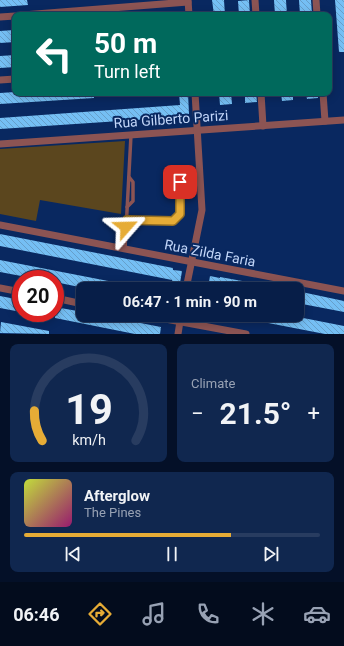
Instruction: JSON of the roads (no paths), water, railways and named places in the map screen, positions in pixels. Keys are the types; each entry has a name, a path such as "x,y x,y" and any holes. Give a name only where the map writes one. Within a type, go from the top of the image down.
{"street":[{"path":"256,0 256,12"},
{"path":"316,0 317,12"},
{"path":"58,12 188,1 189,12"},
{"path":"0,17 12,16"},
{"path":"0,80 12,78"},
{"path":"187,282 202,210 195,96"},
{"path":"261,96 263,126"},
{"path":"323,96 325,121"},
{"name":"Rua Gilberto Parizi","path":"0,144 344,120"},
{"name":"Rua Zilda Faria","path":"0,225 191,263 344,291"},
{"path":"0,288 12,290"},
{"path":"64,300 76,302"},
{"path":"178,334 180,322"},
{"path":"197,322 246,334"}],"lane":[{"path":"125,250 131,135"},
{"path":"127,220 173,221 180,214 180,182"}]}
